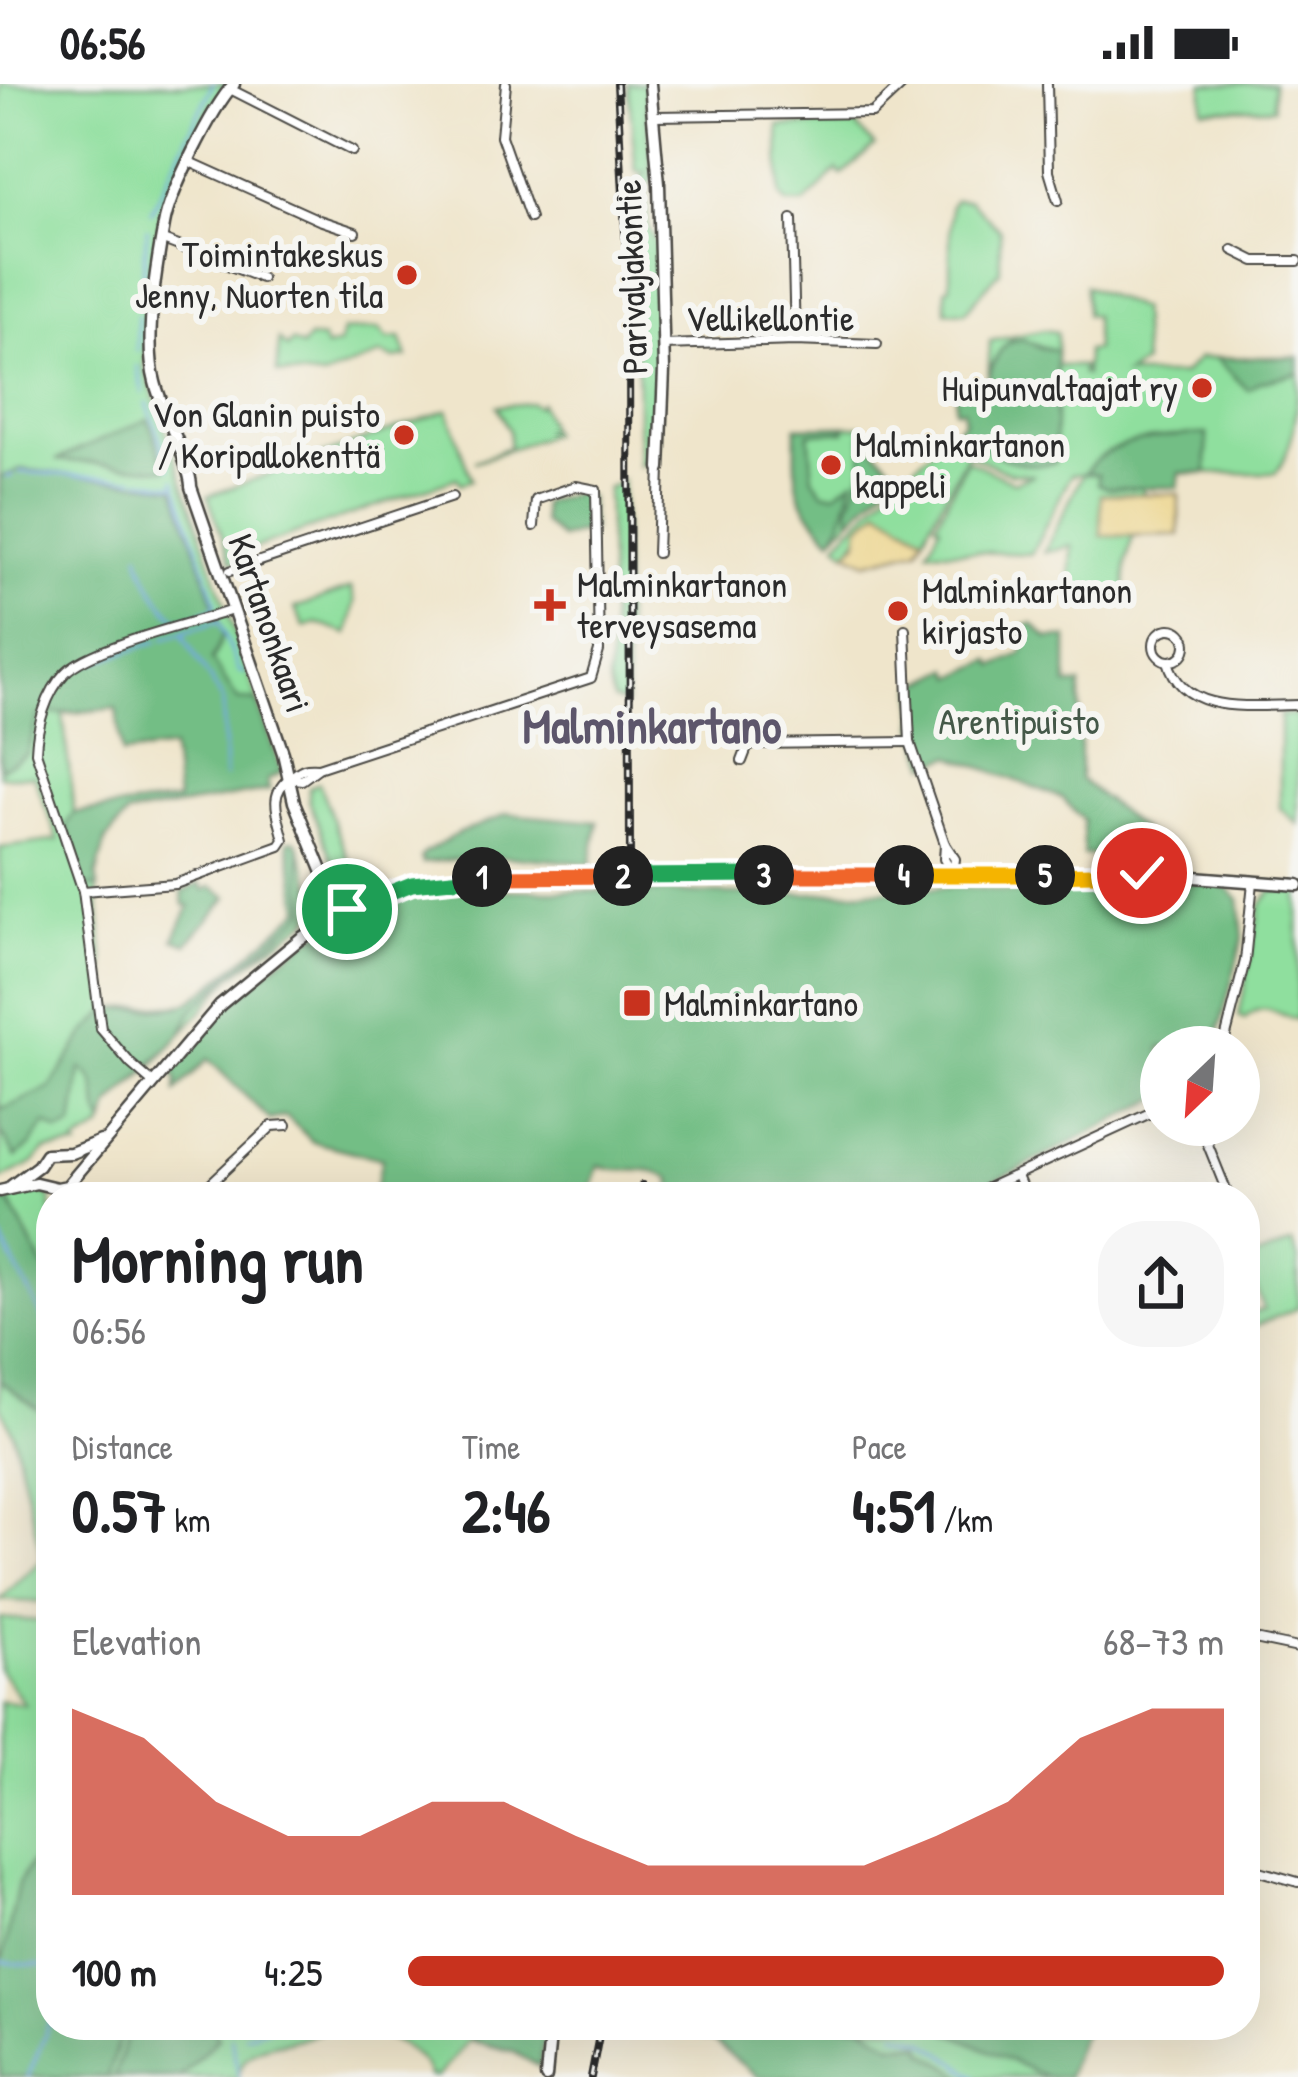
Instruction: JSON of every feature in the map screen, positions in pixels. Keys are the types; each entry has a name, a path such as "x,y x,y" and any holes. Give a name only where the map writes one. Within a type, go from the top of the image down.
{"main road":[{"name":"Parivaljakontie","path":"650,84 656,116 663,345 660,468"},
{"name":"Kartanonkaari","path":"231,86 165,218 151,358 182,475 191,487 234,610 290,778 292,797 325,874 325,893 341,912"},
{"path":"70,1182 220,1005 341,912 390,890 437,879 1142,873 1298,885"},
{"path":"4,1189 38,1166 46,1154 102,1141"},
{"path":"66,1153 75,1171"},
{"path":"38,1166 45,1182"},
{"path":"4,1189 36,1188"},
{"path":"546,2077 550,2040"}],"street":[{"path":"506,84 501,136 530,218"},
{"path":"656,116 872,113 903,84"},
{"path":"1047,84 1049,171 1058,201"},
{"path":"231,86 352,151"},
{"path":"190,162 355,232"},
{"path":"792,219 794,341"},
{"path":"163,239 261,278"},
{"path":"1234,250 1256,261 1298,261"},
{"name":"Vellikellontie","path":"663,345 877,344"},
{"path":"657,553 660,468"},
{"path":"83,891 175,884 280,846 284,840 276,796 281,782 302,769 318,768 591,678 599,651 596,490 577,485 536,500 534,526"},
{"path":"230,571 452,497"},
{"path":"153,1083 100,1028 83,891 36,752 40,720 68,670 95,655 234,610"},
{"path":"905,629 910,742 945,844 944,859 953,875"},
{"path":"1168,662 1182,657 1186,646 1184,636 1172,629 1159,633 1154,646 1157,656 1209,703 1298,705"},
{"path":"742,760 747,748 755,744 910,742"},
{"path":"1229,1026 1246,961 1254,880"},
{"path":"1003,1182 1140,1118"},
{"path":"212,1182 272,1126 287,1125"},
{"path":"1208,1146 1223,1182"},
{"path":"1017,1176 1020,1182"},
{"path":"1260,1640 1298,1648"},
{"path":"1260,1871 1298,1882"}],"green space":[{"path":"0,84 226,84 160,219 144,366 282,772 267,780 269,790 127,815 106,840 96,877 109,1009 200,1003 299,919 306,909 299,845 318,904 309,919 230,978 155,1064 110,1106 102,1129 78,1147 45,1150 34,1163 0,1180 0,848 58,840 34,776 0,776","holes":["116,708 122,754 172,748 178,801 74,813 63,714"]},
{"path":"628,84 645,84 653,181 646,186 648,227 655,242 657,449 654,458 639,466 634,191 645,172 636,172"},
{"path":"1203,84 1273,84 1273,108 1203,109"},
{"path":"779,126 856,126 875,146 842,175 837,170 804,204 787,204 780,196"},
{"path":"955,200 969,200 1000,230 1000,271 965,312 946,311 950,206"},
{"path":"1085,286 1140,309 1143,364 1125,375 1182,375 1199,358 1298,357 1293,433 1276,473 1099,474 1108,488 1144,488 1126,564 1125,595 1070,594 1072,546 1044,552 1083,474 1071,475 1031,554 928,550 967,460 1014,482 1034,475 1010,473 967,454 924,536 880,509 847,552 837,543 963,422 963,409 955,409 956,390 982,389 988,380 990,341 1044,330 1057,332 1057,350 1011,340 991,366 1082,366 1085,375 1086,351 1095,350 1094,316 1086,315"},
{"path":"379,329 388,339 400,338 407,357 381,354 324,378 277,373 279,340 287,348 292,342 302,347 309,338 322,339 326,348 339,344 342,331"},
{"path":"1023,339 1057,350 1055,463 1027,464 1002,458 957,428 964,421 963,409 955,409 956,390 982,389 1001,351"},
{"path":"1298,357 1298,373 1259,382 1248,390 1216,358"},
{"path":"531,403 537,407 540,403 549,428 542,432 552,434 474,462 509,447 509,431 497,406"},
{"path":"448,410 471,480 460,484 457,478 245,551 247,562 231,562 208,496"},
{"path":"148,419 166,469 56,460"},
{"path":"845,426 845,431 809,433 813,478 823,492 835,493 853,480 832,538 809,511 798,488 796,427"},
{"path":"862,426 862,436 898,472 832,538 809,511 798,488 796,427"},
{"path":"1207,434 1207,473 1180,473 1178,487 1108,488 1098,484 1098,474 1085,474 1107,452 1122,446"},
{"path":"862,436 898,472 850,520 849,507 863,467"},
{"path":"20,469 175,487 224,634 212,660 238,700 257,701 282,772 267,780 269,790 127,815 106,840 96,876 98,887 84,887 66,825 74,813 177,801 172,748 122,754 116,708 39,715 27,754 0,769 0,478"},
{"path":"622,480 626,704 613,700 608,680 607,489"},
{"path":"579,492 589,498 592,530 561,538 543,523 542,503"},
{"path":"351,588 355,602 348,634 316,623 304,627 295,608"},
{"name":"Arentipuisto","path":"1033,624 1048,638 1067,638 1067,685 1080,685 1080,779 1171,854 1084,855 1083,820 1062,798 952,756 928,765 916,728 915,686 950,669 955,677 991,660 995,666 1021,654 1027,642 1022,626"},
{"path":"1280,715 1298,715 1298,824 1280,808"},
{"path":"319,783 353,872 341,883 309,800 309,788"},
{"path":"507,814 598,822 591,864 508,858 423,863 425,853 459,833"},
{"path":"295,840 306,910 299,919 191,1012 181,1034 110,1106 104,1124 94,1082 81,1069 73,1127 59,1132 46,1124 16,1157 0,1131 0,1105 3,1109 50,1088 84,1035 109,1009 185,1004 300,908 288,841"},
{"path":"1135,880 1216,885 1239,899 1243,937 1220,1026 1140,1026 1140,1108 990,1182 672,1182 645,1171 599,1166 593,1182 377,1182 382,1159 313,1142 286,1116 270,1120 208,1059 176,1092 173,1074 188,1051 262,976 348,915 395,898 468,890 785,894 960,887 1041,893 1044,885"},
{"path":"201,883 203,890 212,887 228,897 187,944 174,939 190,906 184,905 182,892"},
{"path":"1271,891 1298,891 1298,1020 1264,1009 1245,1019 1239,1016 1260,906"},
{"path":"36,1188 36,1252 10,1202 13,1193"},
{"path":"0,1202 10,1202 36,1252 36,1408 0,1381"},
{"path":"1292,1243 1298,1260 1298,1308 1260,1324 1264,1309 1260,1256"},
{"path":"0,1381 36,1397 36,1533 13,1433 0,1405"},
{"path":"36,1565 36,1602 0,1600"},
{"path":"0,1618 36,1621 36,2040 293,2040 255,2050 241,2065 238,2077 0,2077 0,1702 24,1704 0,1670"},
{"path":"36,1855 36,2040 119,2040 107,2077 0,2077 0,1972 18,1884"},
{"path":"125,2040 216,2040 179,2077 114,2077"},
{"path":"392,2040 468,2040 437,2077 429,2077 410,2050"},
{"path":"468,2040 544,2040 540,2067 512,2051"},
{"path":"708,2040 922,2044 925,2052 965,2077 758,2077"},
{"path":"827,2040 1059,2040 1066,2077 853,2077"},
{"path":"966,2040 1080,2040 1066,2077 1046,2077"}],"sand":[{"path":"1101,494 1179,494 1179,535 1101,536"},
{"path":"880,509 924,536 918,549 867,562 847,552 858,541 860,526"}],"waterway":[{"path":"151,212 213,84"},
{"path":"141,297 147,229"},
{"path":"137,351 138,316"},
{"path":"137,366 143,393"},
{"path":"147,403 170,468"},
{"path":"20,472 135,479"},
{"path":"7,477 13,475"},
{"path":"175,479 216,603"},
{"path":"140,480 174,485"},
{"path":"139,553 154,591 181,621"},
{"path":"181,621 214,606"},
{"path":"165,638 219,621 239,671 244,673"},
{"path":"187,631 184,637 223,700 225,777"},
{"path":"92,663 158,641"},
{"path":"0,1236 36,1304"},
{"path":"0,1962 36,1966"},
{"path":"28,2077 43,2040"},
{"path":"231,2040 239,2077"},
{"path":"921,2040 977,2077"}],"railway":[{"path":"617,84 629,303 630,859"},
{"path":"591,2077 598,2040"}],"place":[{"name":"Toimintakeskus Jenny, Nuorten tila","path":"407,275"},
{"name":"Huipunvaltaajat ry","path":"1202,388"},
{"name":"Von Glanin puisto / Koripallokenttä","path":"404,435"},
{"name":"Malminkartanon kappeli","path":"831,465"},
{"name":"Malminkartanon terveysasema","path":"550,605"},
{"name":"Malminkartanon kirjasto","path":"898,611"},
{"name":"Malminkartano","path":"637,1003"}],"district":[{"name":"Malminkartano","path":"652,726"}],"route":[{"path":"347,909 390,890 437,879 1142,873"}]}
